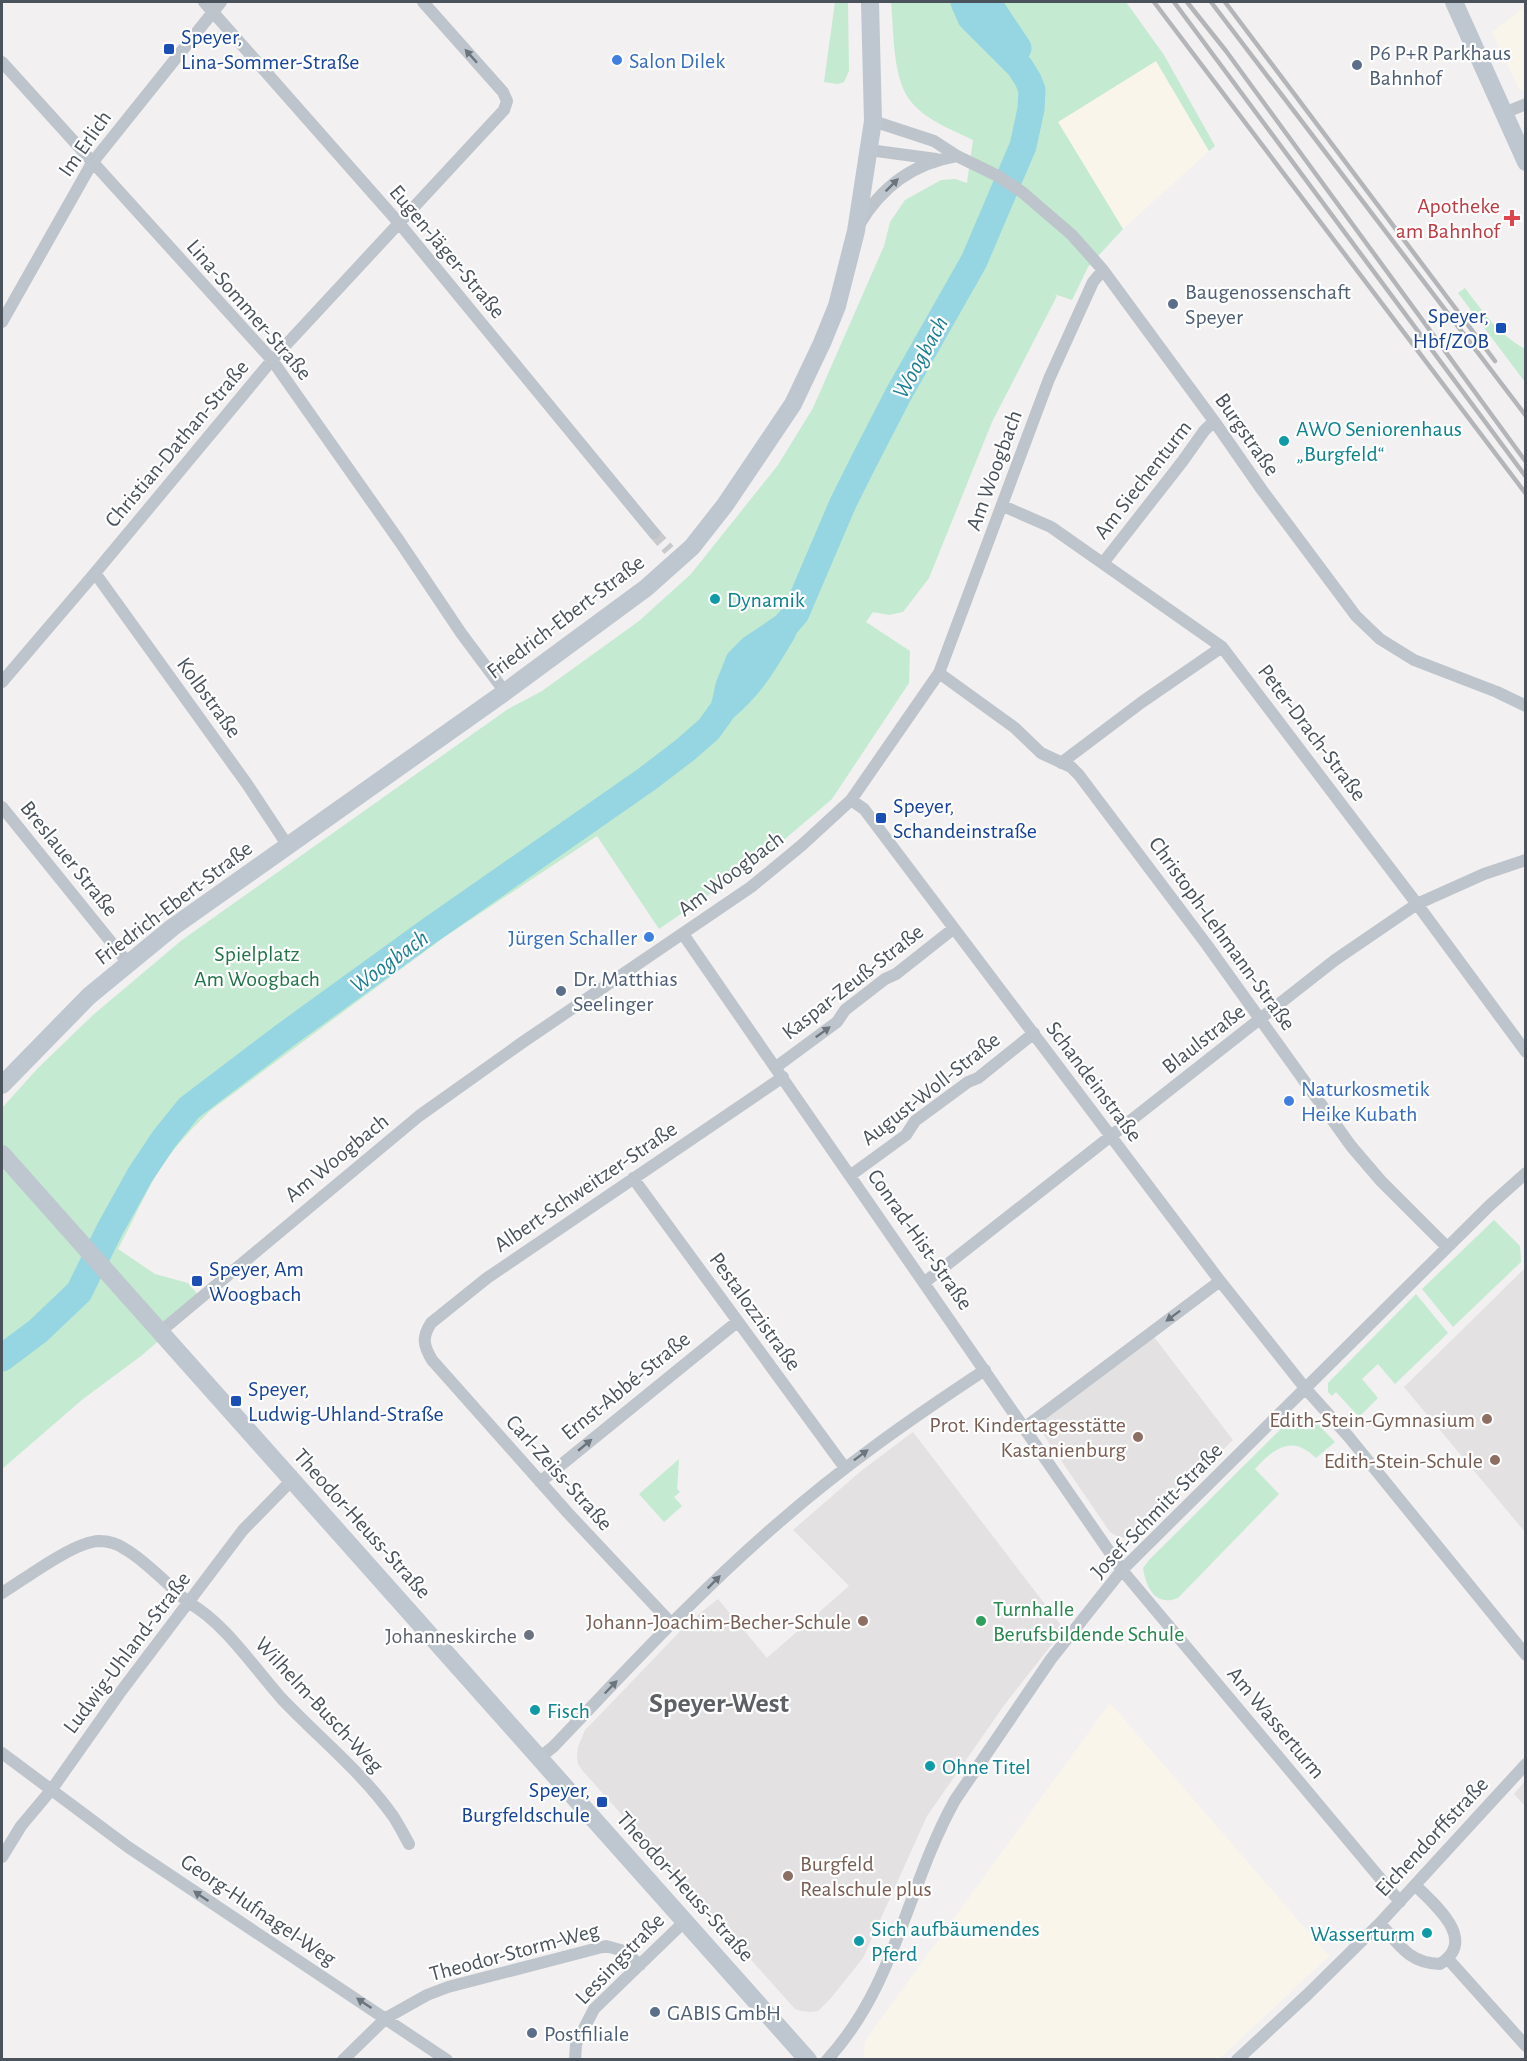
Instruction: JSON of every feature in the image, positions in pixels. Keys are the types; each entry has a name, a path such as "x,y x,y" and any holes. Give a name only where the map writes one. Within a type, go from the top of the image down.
{"main road":[{"name":"Friedrich-Ebert-Straße","path":"2,1085 89,996 128,963 173,927 505,692 646,588 674,555 725,506 793,404 837,306 856,231 873,121 870,2"},
{"path":"1454,2 1526,162"},
{"name":"Theodor-Heuss-Straße","path":"2,1154 808,2060"}],"street":[{"name":"Eugen-Jäger-Straße","path":"204,2 399,223 654,533"},
{"name":"Im Erlich","path":"2,322 92,163 222,2"},
{"name":"Christian-Dathan-Straße","path":"2,682 272,360 504,110 507,101 503,92 423,2"},
{"name":"Lina-Sommer-Straße","path":"2,62 272,360 461,633 505,692"},
{"path":"1504,114 1526,104"},
{"name":"Burgstraße","path":"873,121 934,141 1022,192 1072,235 1103,270 1356,616 1380,639 1414,660 1497,692 1526,706"},
{"path":"869,150 939,159 963,158"},
{"path":"856,231 864,217 898,178 939,159"},
{"name":"Am Woogbach","path":"161,1331 419,1116 774,870 851,800 939,673 1049,379 1093,282 1103,270"},
{"name":"Am Siechenturm","path":"1103,563 1214,421"},
{"name":"Peter-Drach-Straße","path":"1003,506 1050,527 1222,647 1526,1052"},
{"name":"Kolbstraße","path":"95,573 247,784 288,846"},
{"path":"1061,763 1142,702 1222,647"},
{"name":"Christoph-Lehmann-Straße","path":"939,673 1015,728 1041,753 1071,767 1079,775 1261,1019 1351,1146 1447,1247"},
{"name":"Schandeinstraße","path":"851,800 864,809 1220,1281 1305,1388 1348,1436 1526,1655"},
{"name":"Breslauer Straße","path":"2,807 128,963"},
{"name":"Blaulstraße","path":"925,1282 1335,960 1417,904 1484,874 1526,860"},
{"name":"Kaspar-Zeuß-Straße","path":"780,1072 837,1022 844,1010 885,979 896,974 953,929"},
{"name":"Conrad-Hist-Straße","path":"683,934 1122,1570"},
{"name":"August-Woll-Straße","path":"851,1175 906,1135 915,1121 968,1082 978,1078 1034,1033"},
{"name":"Albert-Schweitzer-Straße","path":"424,1342 425,1332 431,1323 463,1296 780,1072"},
{"name":"Josef-Schmitt-Straße","path":"827,2060 847,2037 866,2009 878,1985 892,1955 936,1837 955,1800 1051,1659 1122,1570 1447,1247 1526,1173"},
{"name":"Pestalozzistraße","path":"633,1178 845,1468"},
{"path":"1024,1428 1220,1281"},
{"name":"Ernst-Abbé-Straße","path":"540,1482 737,1322"},
{"name":"Carl-Zeiss-Straße","path":"424,1342 432,1360 628,1579 672,1624"},
{"path":"539,1758 553,1747 672,1624 775,1526 894,1430 985,1370"},
{"name":"Ludwig-Uhland-Straße","path":"2,1857 21,1826 52,1789 119,1694 243,1530 293,1479"},
{"name":"Wilhelm-Busch-Weg","path":"2,1593 77,1547 100,1541 114,1543 127,1550 189,1603 200,1609 233,1643 283,1700 372,1789 394,1817 409,1844"},
{"name":"Am Wasserturm","path":"1122,1570 1400,1902"},
{"name":"Georg-Hufnagel-Weg","path":"2,1753 145,1859 447,2060"},
{"name":"Eichendorffstraße","path":"1237,2060 1380,1923 1526,1764"},
{"path":"1380,1923 1401,1947 1417,1960 1440,1964 1448,1959 1454,1950 1455,1941 1450,1922 1416,1886"},
{"name":"Lessingstraße","path":"575,2060 576,2044 594,2009 685,1921"},
{"name":"Theodor-Storm-Weg","path":"343,2060 386,2018 427,1995 448,1987 606,1946 624,1951 640,1965"},
{"path":"1448,1959 1526,2046"}],"shaded area":[{"path":"1525,7 1526,90 1524,91 1519,89 1492,32"},
{"path":"1156,61 1209,151 1123,229 1058,122"},
{"name":"Edith-Stein-Schule","path":"1525,1268 1525,1532 1404,1387"},
{"name":"Prot. Kindertagesstätte Kastanienburg","path":"1154,1337 1233,1440 1138,1533 1129,1538 1120,1538 1110,1532 1043,1434 1041,1426 1042,1422"},
{"path":"913,1432 1064,1629 1005,1704 927,1816 863,1958 818,2011 801,2011 795,2009 582,1770 578,1764 578,1747 585,1730 689,1622 718,1599 767,1658 849,1586 793,1530 861,1471"},
{"path":"1110,1703 1329,1956 1219,2059 863,2059 865,2041"},
{"path":"1525,1781 1525,1806 1514,1794"}],"green space":[{"path":"835,2 848,2 849,71 844,82 838,84 824,82"},
{"name":"Spielplatz Am Woogbach","path":"891,2 1126,2 1164,55 1215,146 1209,151 1156,61 1058,122 1123,229 1088,267 1072,300 1054,294 1057,296 992,422 929,578 903,612 889,615 873,612 866,622 910,651 909,683 832,799 765,856 659,929 597,836 443,938 211,1110 162,1165 118,1249 155,1274 188,1283 204,1302 141,1356 83,1399 2,1469 2,1108 38,1068 93,1015 182,940 508,709 542,691 639,621 691,574 778,465 813,408 884,246 890,222 905,200 941,180 955,179 967,183 973,140 926,115 913,104 906,94 895,56"},
{"path":"1465,288 1499,329 1525,349 1525,382 1458,293"},
{"path":"1494,1220 1520,1246 1521,1262 1453,1327 1422,1289"},
{"path":"1416,1294 1448,1333 1395,1384 1378,1364 1362,1379 1378,1398 1359,1417 1336,1392 1332,1396 1328,1392 1328,1383"},
{"path":"1300,1414 1310,1416 1335,1442 1316,1458 1307,1451 1291,1445 1269,1455 1255,1469 1279,1494 1178,1598 1164,1600 1158,1598 1153,1594 1144,1575 1143,1568 1149,1560 1290,1420"},
{"path":"679,1459 677,1489 680,1492 674,1497 682,1506 664,1522 639,1494"}],"waterway":[{"name":"Woogbach","path":"2,1358 38,1331 79,1292 140,1175 164,1139 189,1108 429,931 685,750 709,729 724,708 729,686 739,661 751,649 785,626 796,613 843,503 863,463 898,395 974,261 1023,146 1031,109 1032,90 1028,80 1020,67 971,18 964,2"},
{"name":"Woogbach","path":"990,2 992,9 1018,48"},
{"name":"Woogbach","path":"724,708 750,681 783,631"}],"tunnel":[{"path":"654,533 669,550"}],"railway":[{"path":"1154,2 1526,494"},
{"path":"1174,2 1526,477"},
{"path":"1187,2 1226,51 1526,462"},
{"path":"1211,2 1526,416"},
{"path":"1225,2 1495,361"}],"place":[{"name":"Speyer, Lina-Sommer-Straße","path":"169,49"},
{"name":"Salon Dilek","path":"617,60"},
{"name":"P6 P+R Parkhaus Bahnhof","path":"1357,65"},
{"name":"Apotheke am Bahnhof","path":"1512,218"},
{"name":"Baugenossenschaft Speyer","path":"1173,304"},
{"name":"Speyer, Hbf/ZOB","path":"1501,328"},
{"name":"AWO Seniorenhaus „Burgfeld“","path":"1284,441"},
{"name":"Dynamik","path":"715,599"},
{"name":"Speyer, Schandeinstraße","path":"881,818"},
{"name":"Jürgen Schaller","path":"649,937"},
{"name":"Dr. Matthias Seelinger","path":"561,991"},
{"name":"Naturkosmetik Heike Kubath","path":"1289,1101"},
{"name":"Speyer, Am Woogbach","path":"197,1281"},
{"name":"Speyer, Ludwig-Uhland-Straße","path":"236,1401"},
{"name":"Edith-Stein-Gymnasium","path":"1487,1419"},
{"name":"Prot. Kindertagesstätte Kastanienburg","path":"1138,1437"},
{"name":"Edith-Stein-Schule","path":"1495,1460"},
{"name":"Johann-Joachim-Becher-Schule","path":"863,1621"},
{"name":"Turnhalle Berufsbildende Schule","path":"981,1621"},
{"name":"Johanneskirche","path":"529,1635"},
{"name":"Fisch","path":"535,1710"},
{"name":"Ohne Titel","path":"930,1766"},
{"name":"Speyer, Burgfeldschule","path":"602,1802"},
{"name":"Burgfeld Realschule plus","path":"788,1876"},
{"name":"Wasserturm","path":"1427,1933"},
{"name":"Sich aufbäumendes Pferd","path":"859,1941"},
{"name":"GABIS GmbH","path":"655,2012"},
{"name":"Postfiliale","path":"532,2033"}],"district":[{"name":"Speyer-West","path":"719,1702"}]}
